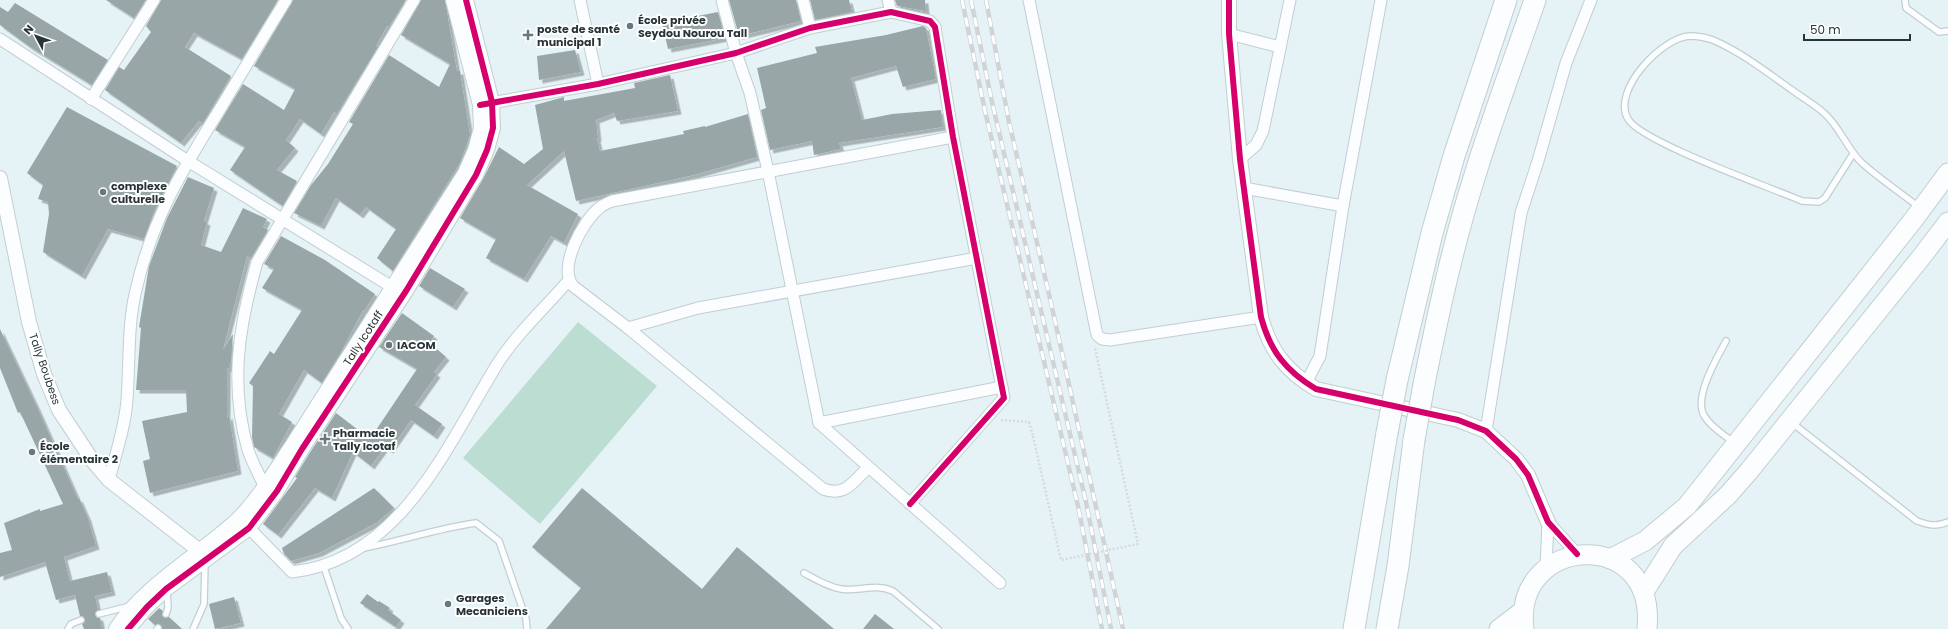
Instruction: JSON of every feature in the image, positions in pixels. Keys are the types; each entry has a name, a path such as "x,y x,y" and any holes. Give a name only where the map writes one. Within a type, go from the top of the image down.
{"highway":[{"path":"1354,629 1397,380 1432,233 1454,156 1506,0"},
{"path":"1387,629 1398,566 1414,440 1439,310 1468,196 1535,0"},
{"path":"1610,559 1645,541 1688,506 1922,209 1948,173"},
{"path":"1644,592 1673,546 1728,495 1924,255 1948,222"},
{"path":"1499,629 1524,620 1527,595 1535,580 1546,568 1560,559 1577,554 1594,554 1610,559 1630,572 1644,592 1648,612 1647,629"}],"street":[{"path":"91,99 154,0"},
{"path":"110,480 122,434 127,400 130,323 136,287 147,249 164,206 188,161 286,0"},
{"path":"264,486 248,451 240,415 236,376 246,301 257,262 414,0"},
{"name":"Tally Icotaff","path":"116,629 136,604 203,557 249,528 277,491 302,449 406,291 476,175 487,150 493,128 453,0"},
{"name":"Tally Icotaff","path":"203,557 238,519 264,486 291,447 465,173 475,150 486,104 466,0"},
{"path":"580,0 598,84"},
{"path":"722,0 736,53 750,93 768,171 819,423 868,468 1000,583"},
{"path":"803,0 810,28"},
{"path":"888,0 891,12"},
{"path":"1029,0 1097,335 1102,339 1110,340 1261,317"},
{"path":"1229,0 1229,34 1240,159 1261,317 1273,350 1282,362 1306,383 1316,389 1458,420 1486,431 1516,459 1528,475 1548,522 1577,554"},
{"path":"1240,159 1256,145 1263,131 1290,0"},
{"path":"1306,383 1320,356 1343,206 1381,0"},
{"path":"1486,431 1521,213 1538,161 1564,69 1591,0"},
{"path":"486,104 598,84 736,53 810,28 891,12 930,21 935,27 953,136 1004,398 910,504"},
{"path":"1229,34 1280,47"},
{"path":"0,39 188,161 392,287"},
{"path":"868,468 842,491 833,492 823,489 628,328 573,286 568,280 567,272 569,259 577,238 589,219 599,208 612,201 953,136"},
{"name":"Tally Boubess","path":"0,178 29,322 44,374 59,410 92,460 110,480 203,557"},
{"path":"1244,188 1343,206"},
{"path":"628,328 698,308 977,258"},
{"path":"249,528 292,572 324,567 358,549 389,526 408,507 431,475 517,336 568,280"},
{"path":"819,423 1002,387"},
{"path":"1546,568 1548,522"},
{"name":"Tally Icotaff","path":"128,629 164,585"}],"lane":[{"path":"1905,0 1906,8 1939,32 1948,31"},
{"path":"1854,154 1825,198 1820,202 1802,201 1699,159 1640,130 1628,120 1625,108 1626,96 1631,82 1640,71 1654,55 1671,42 1689,36 1712,40 1745,58 1825,114 1862,164 1922,209"},
{"path":"1726,341 1704,388 1701,402 1704,416 1714,427 1737,444"},
{"path":"1790,420 1917,521 1929,525 1940,526 1948,522"},
{"path":"358,549 385,544 444,528 476,523 499,541 526,619 527,629"},
{"path":"193,629 204,604 203,557"},
{"path":"324,567 341,618 348,629"},
{"path":"804,573 827,585 840,589 884,588 893,591 938,629"},
{"path":"164,585 168,608 166,614"},
{"path":"99,614 136,604"},
{"path":"68,629 71,624 81,620"}],"path":[{"path":"992,412 1002,421 1029,422 1061,560 1138,544 1095,348"}],"green space":[{"path":"578,322 657,386 540,524 463,458"}],"building":[{"path":"106,0 146,0 134,18"},
{"path":"161,0 278,0 242,59 194,33 185,47 231,76 203,123 199,121 181,143 105,90 119,67 124,70 151,32 146,26"},
{"path":"293,0 406,0 389,27 387,26 376,46 378,47 337,114 334,112 321,134 300,119 286,140 295,148 277,170 297,181 283,206 230,170 245,147 215,130 243,84 284,110 295,89 254,66"},
{"path":"421,0 445,0 457,71 460,71 470,135 460,163 393,271 377,258 396,229 366,207 360,215 336,198 321,226 294,213 311,185 328,164 353,124 349,122 389,55 439,87 450,64 401,35"},
{"path":"729,0 796,0 801,21 739,36"},
{"path":"810,0 849,0 852,12 815,20"},
{"path":"895,0 925,0 926,11 897,6"},
{"path":"15,3 108,60 92,85 30,47 0,25 0,7 8,12"},
{"path":"718,12 725,38 668,49 662,23"},
{"path":"923,26 926,28 936,79 903,87 896,66 851,78 862,120 892,114 941,110 943,127 839,143 841,149 814,155 812,141 770,150 761,110 766,108 757,68 817,53 815,47 886,35"},
{"path":"575,50 581,72 539,80 537,56"},
{"path":"670,75 678,111 617,121 614,113 596,120 597,138 600,151 684,134 683,131 705,127 748,114 757,157 694,175 576,201 564,151 527,185 578,214 564,243 551,236 524,279 486,258 496,239 460,218 483,179 499,147 524,164 543,149 535,105 564,97 564,101 635,88 634,83"},
{"name":"complexe culturelle","path":"67,107 177,166 154,212 144,239 108,229 82,276 43,252 49,214 48,202 38,199 43,185 27,173"},
{"path":"188,177 214,188 204,221 207,222 201,245 221,252 243,208 267,219 263,227 268,230 251,258 247,256 223,350 233,334 231,362 229,362 229,369 227,368 227,418 229,415 238,471 150,493 143,461 150,459 142,421 187,412 186,390 136,390 141,328 139,327 149,266 167,218"},
{"path":"281,236 325,260 375,294 364,311 363,310 340,354 322,383 304,370 279,414 292,422 273,458 254,447 252,437 253,386 249,383 270,351 274,354 302,310 262,288 274,269 264,264"},
{"path":"430,268 465,289 453,307 419,286"},
{"path":"402,313 434,336 430,343 446,357 434,372 437,374 415,405 442,424 434,436 411,420 390,450 385,447 371,466 353,452 332,498 315,488 278,535 263,524 297,478 295,477 336,413 370,439 417,369 379,347"},
{"path":"0,329 88,518 96,546 64,557 70,581 107,572 112,592 95,596 98,610 95,615 100,618 102,629 84,629 82,624 85,619 80,616 75,595 56,600 45,562 0,577 0,553 12,550 4,523 40,509 40,511 63,504 20,412 18,413 0,368"},
{"path":"374,488 394,508 376,523 319,553 291,561 284,554 282,548"},
{"path":"582,488 702,589 737,547 834,629 546,629 581,588 532,547"},
{"path":"367,594 390,608 388,610 401,620 396,627 360,603"},
{"path":"234,597 241,623 215,629 209,604"},
{"path":"159,608 163,611 163,617 169,617 182,629 162,629 161,625 155,625 148,619"},
{"path":"875,614 894,629 863,629"}],"railway":[{"path":"962,0 985,111 1078,506 1102,629"},
{"path":"971,0 992,102 1086,502 1111,629"},
{"path":"986,0 1009,122 1051,303 1123,629"}],"cycle path":[{"path":"128,629 147,607 166,589 249,528 277,491 302,449 406,291 476,175 487,150 493,128 492,102 466,0"},
{"path":"1229,0 1229,34 1240,159 1261,317 1274,350 1296,375 1316,389 1458,420 1486,431 1516,459 1528,475 1548,522 1577,554"},
{"path":"480,105 598,84 736,53 810,28 891,12 930,21 935,27 953,137 1004,398 910,504"}],"place":[{"name":"École privée Seydou Nourou Tall","path":"630,26"},
{"name":"poste de santé municipal 1","path":"528,35"},
{"name":"complexe culturelle","path":"103,192"},
{"name":"IACOM","path":"389,345"},
{"name":"Pharmacie Tally Icotaf","path":"325,439"},
{"name":"École élémentaire 2","path":"32,452"},
{"name":"Garages Mecaniciens","path":"448,604"}]}
